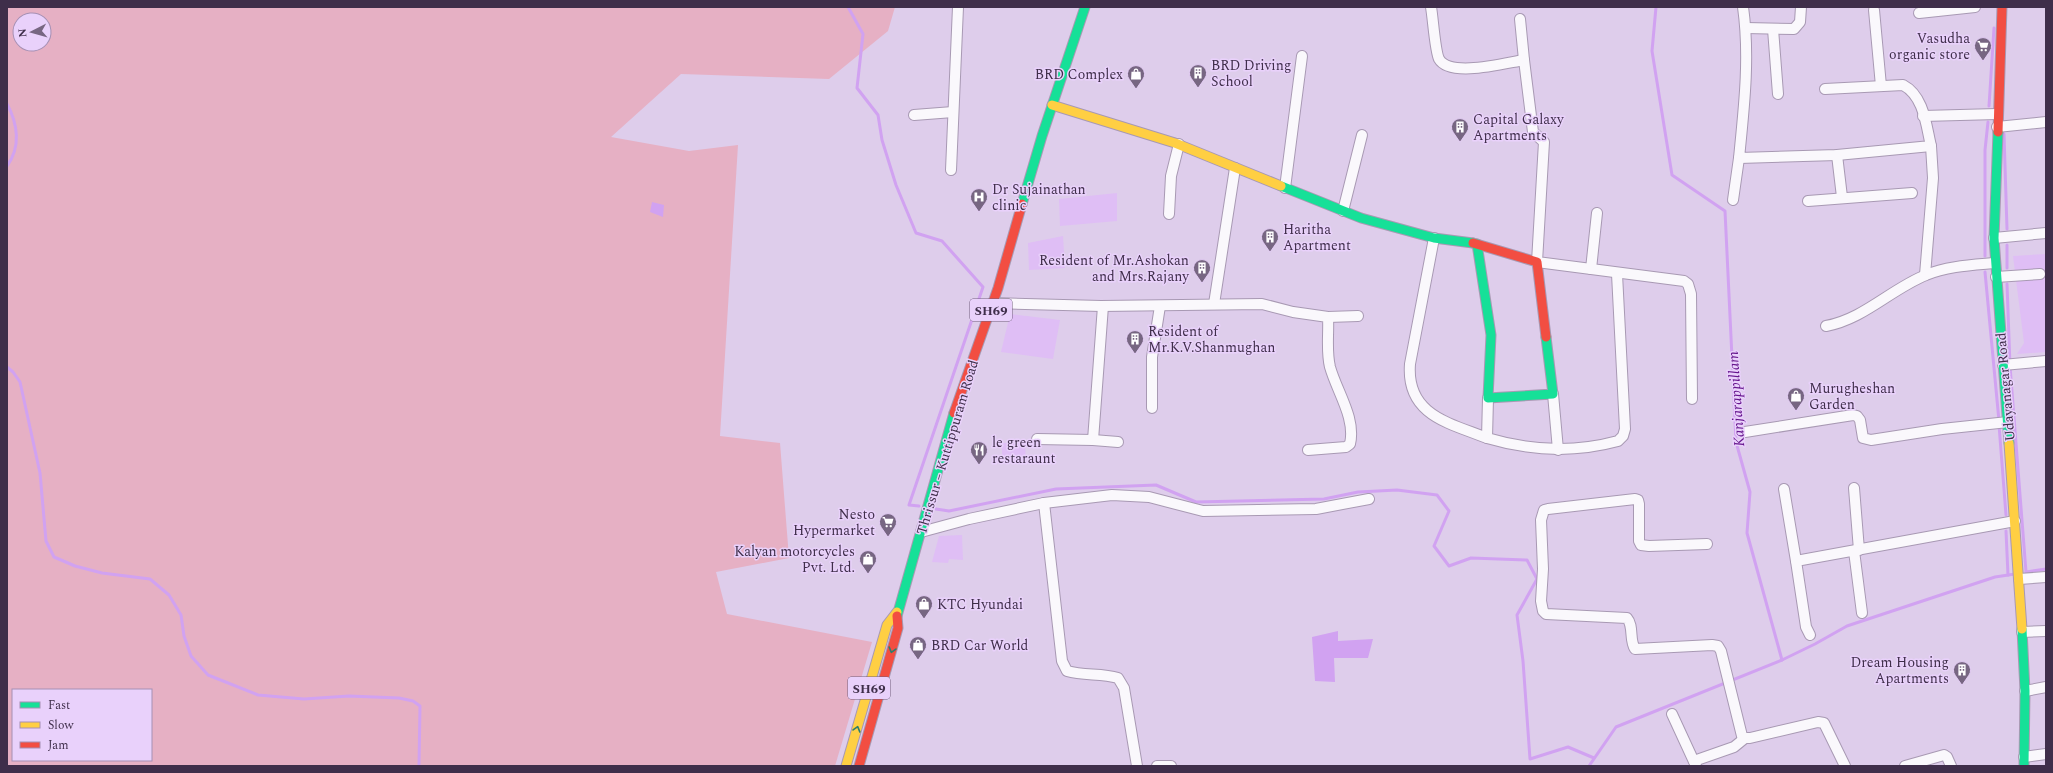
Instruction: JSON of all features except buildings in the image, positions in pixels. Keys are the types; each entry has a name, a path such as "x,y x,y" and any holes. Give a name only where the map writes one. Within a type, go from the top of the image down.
{"street":[{"path":"952,170 958,7"},
{"name":"Thrissur – Kuttippuram Road","path":"846,766 887,626 897,612 921,532 947,434 965,379 993,303 1052,105 1085,7"},
{"path":"1431,7 1439,58 1447,67 1459,69 1524,60"},
{"path":"1733,200 1739,158 1746,59 1746,28 1743,7"},
{"path":"1746,28 1790,29 1798,26 1802,15 1801,7"},
{"path":"1919,13 1975,7"},
{"name":"Udayanagar Road","path":"2002,7 1996,127 1994,238 1996,277 2009,365 2008,422 2019,575 2025,691 2024,761"},
{"path":"1874,10 1881,86"},
{"path":"1520,18 1533,132 1544,142 1537,262 1553,394 1558,450"},
{"path":"1773,29 1778,94"},
{"path":"1285,188 1302,56"},
{"path":"1825,90 1903,85 1910,88 1921,105 1931,146 1933,178 1925,275"},
{"path":"1052,105 1179,144 1235,168 1369,220 1434,238 1477,244 1537,262 1617,274 1684,281 1688,284 1691,294 1692,399"},
{"path":"914,115 953,112"},
{"path":"1923,116 1997,114"},
{"path":"1996,127 2046,122"},
{"path":"1343,211 1362,135"},
{"path":"1169,214 1171,176 1179,144"},
{"path":"1739,158 1837,155 1931,146"},
{"path":"1837,155 1842,197"},
{"path":"1214,304 1235,168"},
{"path":"1808,201 1842,197 1912,193"},
{"path":"1591,269 1597,213"},
{"path":"1994,238 2046,233"},
{"path":"1434,238 1410,364 1409,383 1414,395 1422,407 1432,415 1487,438 1519,446 1558,450 1596,446 1618,440 1623,436 1625,429 1617,274"},
{"path":"1477,244 1491,334 1487,438"},
{"path":"1826,326 1856,316 1925,275 1943,270 1995,263"},
{"path":"1996,277 2040,274"},
{"path":"993,303 1103,306 1262,304 1293,312 1328,317 1358,316"},
{"path":"1093,440 1103,306"},
{"path":"1152,408 1152,357 1160,306"},
{"path":"1308,450 1346,447 1350,444 1352,438 1350,420 1330,367 1328,317"},
{"path":"2009,365 2046,361"},
{"path":"1488,398 1553,394"},
{"path":"1745,432 1853,415 1857,416 1860,420 1863,438 1871,440 1942,429 2008,422"},
{"path":"1037,439 1118,442"},
{"path":"1854,488 1856,551 1862,612"},
{"path":"1784,489 1806,627 1810,635"},
{"path":"921,532 969,519 1044,503 1112,496 1148,497 1203,511 1316,509 1369,499"},
{"path":"1707,544 1641,545 1639,541 1639,504 1638,500 1635,499 1544,510 1541,520 1542,608 1546,614 1627,618 1630,621 1632,644 1635,649 1712,645 1718,646 1721,651 1742,736 1745,738"},
{"path":"1044,503 1062,661 1067,671 1078,675 1111,676 1118,678 1124,688 1138,766"},
{"path":"1796,561 2015,521"},
{"path":"2019,575 2046,577"},
{"name":"Thrissur – Kuttippuram Road","path":"859,766 898,628 897,612"},
{"path":"2022,632 2046,631"},
{"path":"2025,691 2046,688"},
{"path":"1672,714 1695,763 1734,747 1745,738 1818,722 1824,723 1845,766"},
{"path":"2024,761 2046,754"},
{"path":"1905,766 1944,755 1947,757 1951,766"},
{"path":"1157,766 1171,766"}],"shaded area":[{"path":"7,7 895,7 888,31 829,79 681,74 611,137 689,151 738,145 720,436 780,443 789,558 716,572 727,614 872,642 835,766 7,766"},
{"path":"1117,193 1117,221 1060,226 1059,199"},
{"path":"652,202 664,205 663,217 650,212"},
{"path":"1063,236 1065,268 1029,270 1028,243"},
{"path":"2046,254 2046,352 2017,354 2024,343 2013,256"},
{"path":"1010,314 1060,320 1053,359 1001,352"},
{"path":"1002,443 1025,443 1026,462 1002,463"},
{"path":"962,535 963,560 949,559 948,563 932,562 939,536"},
{"path":"1338,631 1338,641 1373,639 1368,658 1334,658 1335,682 1315,681 1312,637"}],"waterway":[{"path":"848,7 863,34 857,88 878,115 882,140 896,185 916,233 942,241 983,287 909,505 919,506"},
{"name":"Kanjarappillam","path":"1589,766 1616,727 1782,660 1747,533 1750,492 1736,442 1725,211 1672,175 1652,51 1656,7"},
{"path":"1989,106 1994,28"},
{"path":"7,104 16,127 16,143 7,166"},
{"path":"1985,256 1985,150 1988,122"},
{"path":"2004,134 2007,229"},
{"path":"2007,245 2007,268"},
{"path":"1985,272 1999,421"},
{"path":"2007,284 2010,366 2026,572"},
{"path":"7,367 13,372 20,382 40,473 46,541 54,557 75,566 102,573 150,579 169,595 181,615 184,636 191,656 208,675 258,695 304,699 349,696 399,698 413,701 420,706 419,766"},
{"path":"1999,425 2006,515"},
{"path":"936,509 949,511 1056,489 1156,485 1196,502 1324,499 1358,492 1397,490 1437,495 1449,511 1434,546 1449,566 1471,558 1527,560 1537,579 1517,615 1523,661 1530,759 1568,747 1594,758"},
{"path":"2006,531 2008,575"},
{"path":"2026,572 2046,569"},
{"path":"1782,660 1847,626 1995,577 2015,574"}],"traffic: fast":[{"path":"1022,204 1042,136 1085,7"},
{"path":"1998,132 1994,238 2009,443"},
{"path":"1281,186 1361,218 1434,238 1473,243"},
{"path":"1477,244 1491,335 1488,398 1553,394 1546,337"},
{"path":"897,616 954,413"},
{"path":"2022,629 2025,691 2024,766"}],"traffic: slow":[{"path":"1052,105 1175,143 1281,186"},
{"path":"2009,443 2022,629"},
{"path":"846,766 887,625 897,612"}],"traffic: jam":[{"path":"1998,132 2002,7"},
{"path":"954,413 998,288 1022,204"},
{"path":"1473,243 1537,262 1546,337"},
{"path":"859,766 898,628 897,616"}],"place":[{"name":"Vasudha organic store","path":"1983,61"},
{"name":"BRD Driving School","path":"1198,88"},
{"name":"BRD Complex","path":"1136,89"},
{"name":"Capital Galaxy Apartments","path":"1460,142"},
{"name":"Dr Sujainathan clinic","path":"979,212"},
{"name":"Haritha Apartment","path":"1270,252"},
{"name":"Resident of Mr.Ashokan and Mrs.Rajany","path":"1202,283"},
{"name":"Resident of Mr.K.V.Shanmughan","path":"1135,354"},
{"name":"Murugheshan Garden","path":"1796,411"},
{"name":"le green restaraunt","path":"979,465"},
{"name":"Nesto Hypermarket","path":"888,537"},
{"name":"Kalyan motorcycles Pvt. Ltd.","path":"868,574"},
{"name":"KTC Hyundai","path":"924,619"},
{"name":"BRD Car World","path":"918,660"},
{"name":"Dream Housing Apartments","path":"1962,685"}]}
